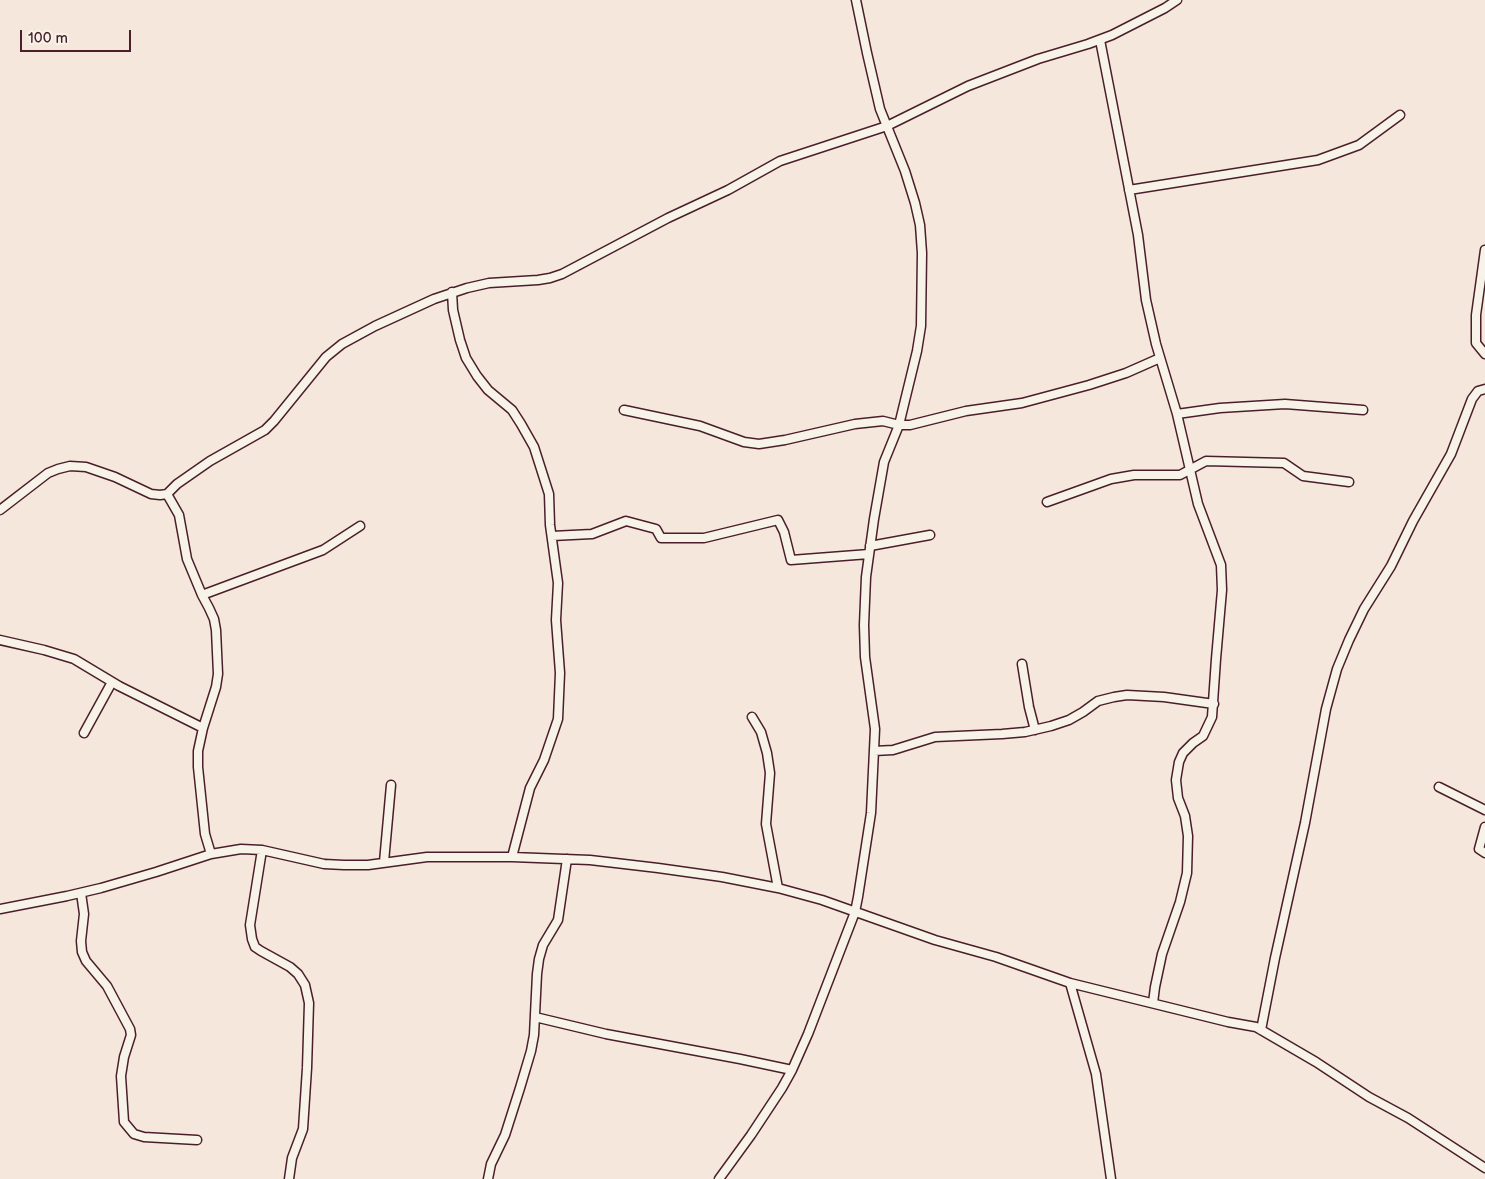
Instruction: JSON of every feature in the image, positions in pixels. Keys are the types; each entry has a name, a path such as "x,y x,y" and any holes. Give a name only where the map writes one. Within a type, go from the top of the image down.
{"street":[{"path":"719,1179 764,1116 792,1070 811,1027 855,912 870,813 875,730 864,626 866,577 884,462 899,425 917,351 921,326 922,253 920,225 915,203 905,171 880,109 856,0"},
{"path":"0,510 48,473 70,466 86,467 151,494 167,494 177,484 210,461 265,430 326,357 342,344 400,314 452,292 489,283 550,278 728,190 780,161 887,126 968,86 1038,59 1100,40 1134,25 1177,0"},
{"path":"1100,40 1138,235 1146,300 1160,358 1177,414 1198,504 1221,565 1222,597 1214,704 1212,717 1203,736 1193,742 1183,753 1179,762 1176,780 1178,798 1185,816 1188,836 1187,873 1159,969 1154,1003"},
{"path":"1129,190 1318,160 1360,145 1400,115"},
{"path":"1485,250 1476,315 1476,343 1485,354"},
{"path":"452,292 460,340 466,358 488,390 512,410 521,424 534,447 549,494 558,583 556,620 560,673 558,720 544,760 530,788 512,857"},
{"path":"624,410 700,426 744,442 759,444 856,424 883,422 910,425 966,411 1022,403 1126,373 1160,358"},
{"path":"1261,1030 1275,958 1306,823 1326,709 1338,670 1349,640 1364,609 1391,566 1413,521 1451,454 1472,399 1478,391 1485,389"},
{"path":"1177,414 1220,408 1285,404 1363,410"},
{"path":"1047,502 1111,479 1134,474 1180,475 1206,461 1284,463 1303,476 1349,482"},
{"path":"167,494 179,515 187,559 214,619 218,674 215,694 203,728 198,751 205,834 211,854"},
{"path":"552,536 592,534 626,522 656,529 661,538 704,538 778,520 784,532 791,560 870,550 930,535"},
{"path":"202,595 323,550 360,526"},
{"path":"0,640 74,659 112,682 203,728"},
{"path":"1022,664 1035,730"},
{"path":"84,732 112,682"},
{"path":"874,751 893,750 935,737 1002,734 1035,730 1069,720 1098,701 1127,695 1164,697 1214,704"},
{"path":"752,717 761,732 767,753 770,773 766,824 778,888"},
{"path":"384,862 391,785"},
{"path":"1439,787 1485,810"},
{"path":"1485,827 1479,849 1485,853"},
{"path":"0,909 81,893 211,854 241,849 262,850 324,864 360,865 427,857 512,857 590,860 722,877 778,888 822,900 935,940 996,957 1070,983 1261,1030 1316,1062 1369,1097 1408,1118 1485,1168"},
{"path":"262,850 250,925 252,939 260,951 290,967 298,974 305,985 309,1003 303,1129 292,1158 288,1179"},
{"path":"488,1179 491,1164 505,1135 526,1071 534,1035 539,959 544,945 558,920 567,859"},
{"path":"81,893 84,914 81,941 82,952 86,961 107,986 130,1029 131,1035 121,1076 124,1122 134,1134 144,1138 197,1140"},
{"path":"1070,983 1096,1074 1112,1179"},
{"path":"535,1017 606,1034 792,1070"}]}
